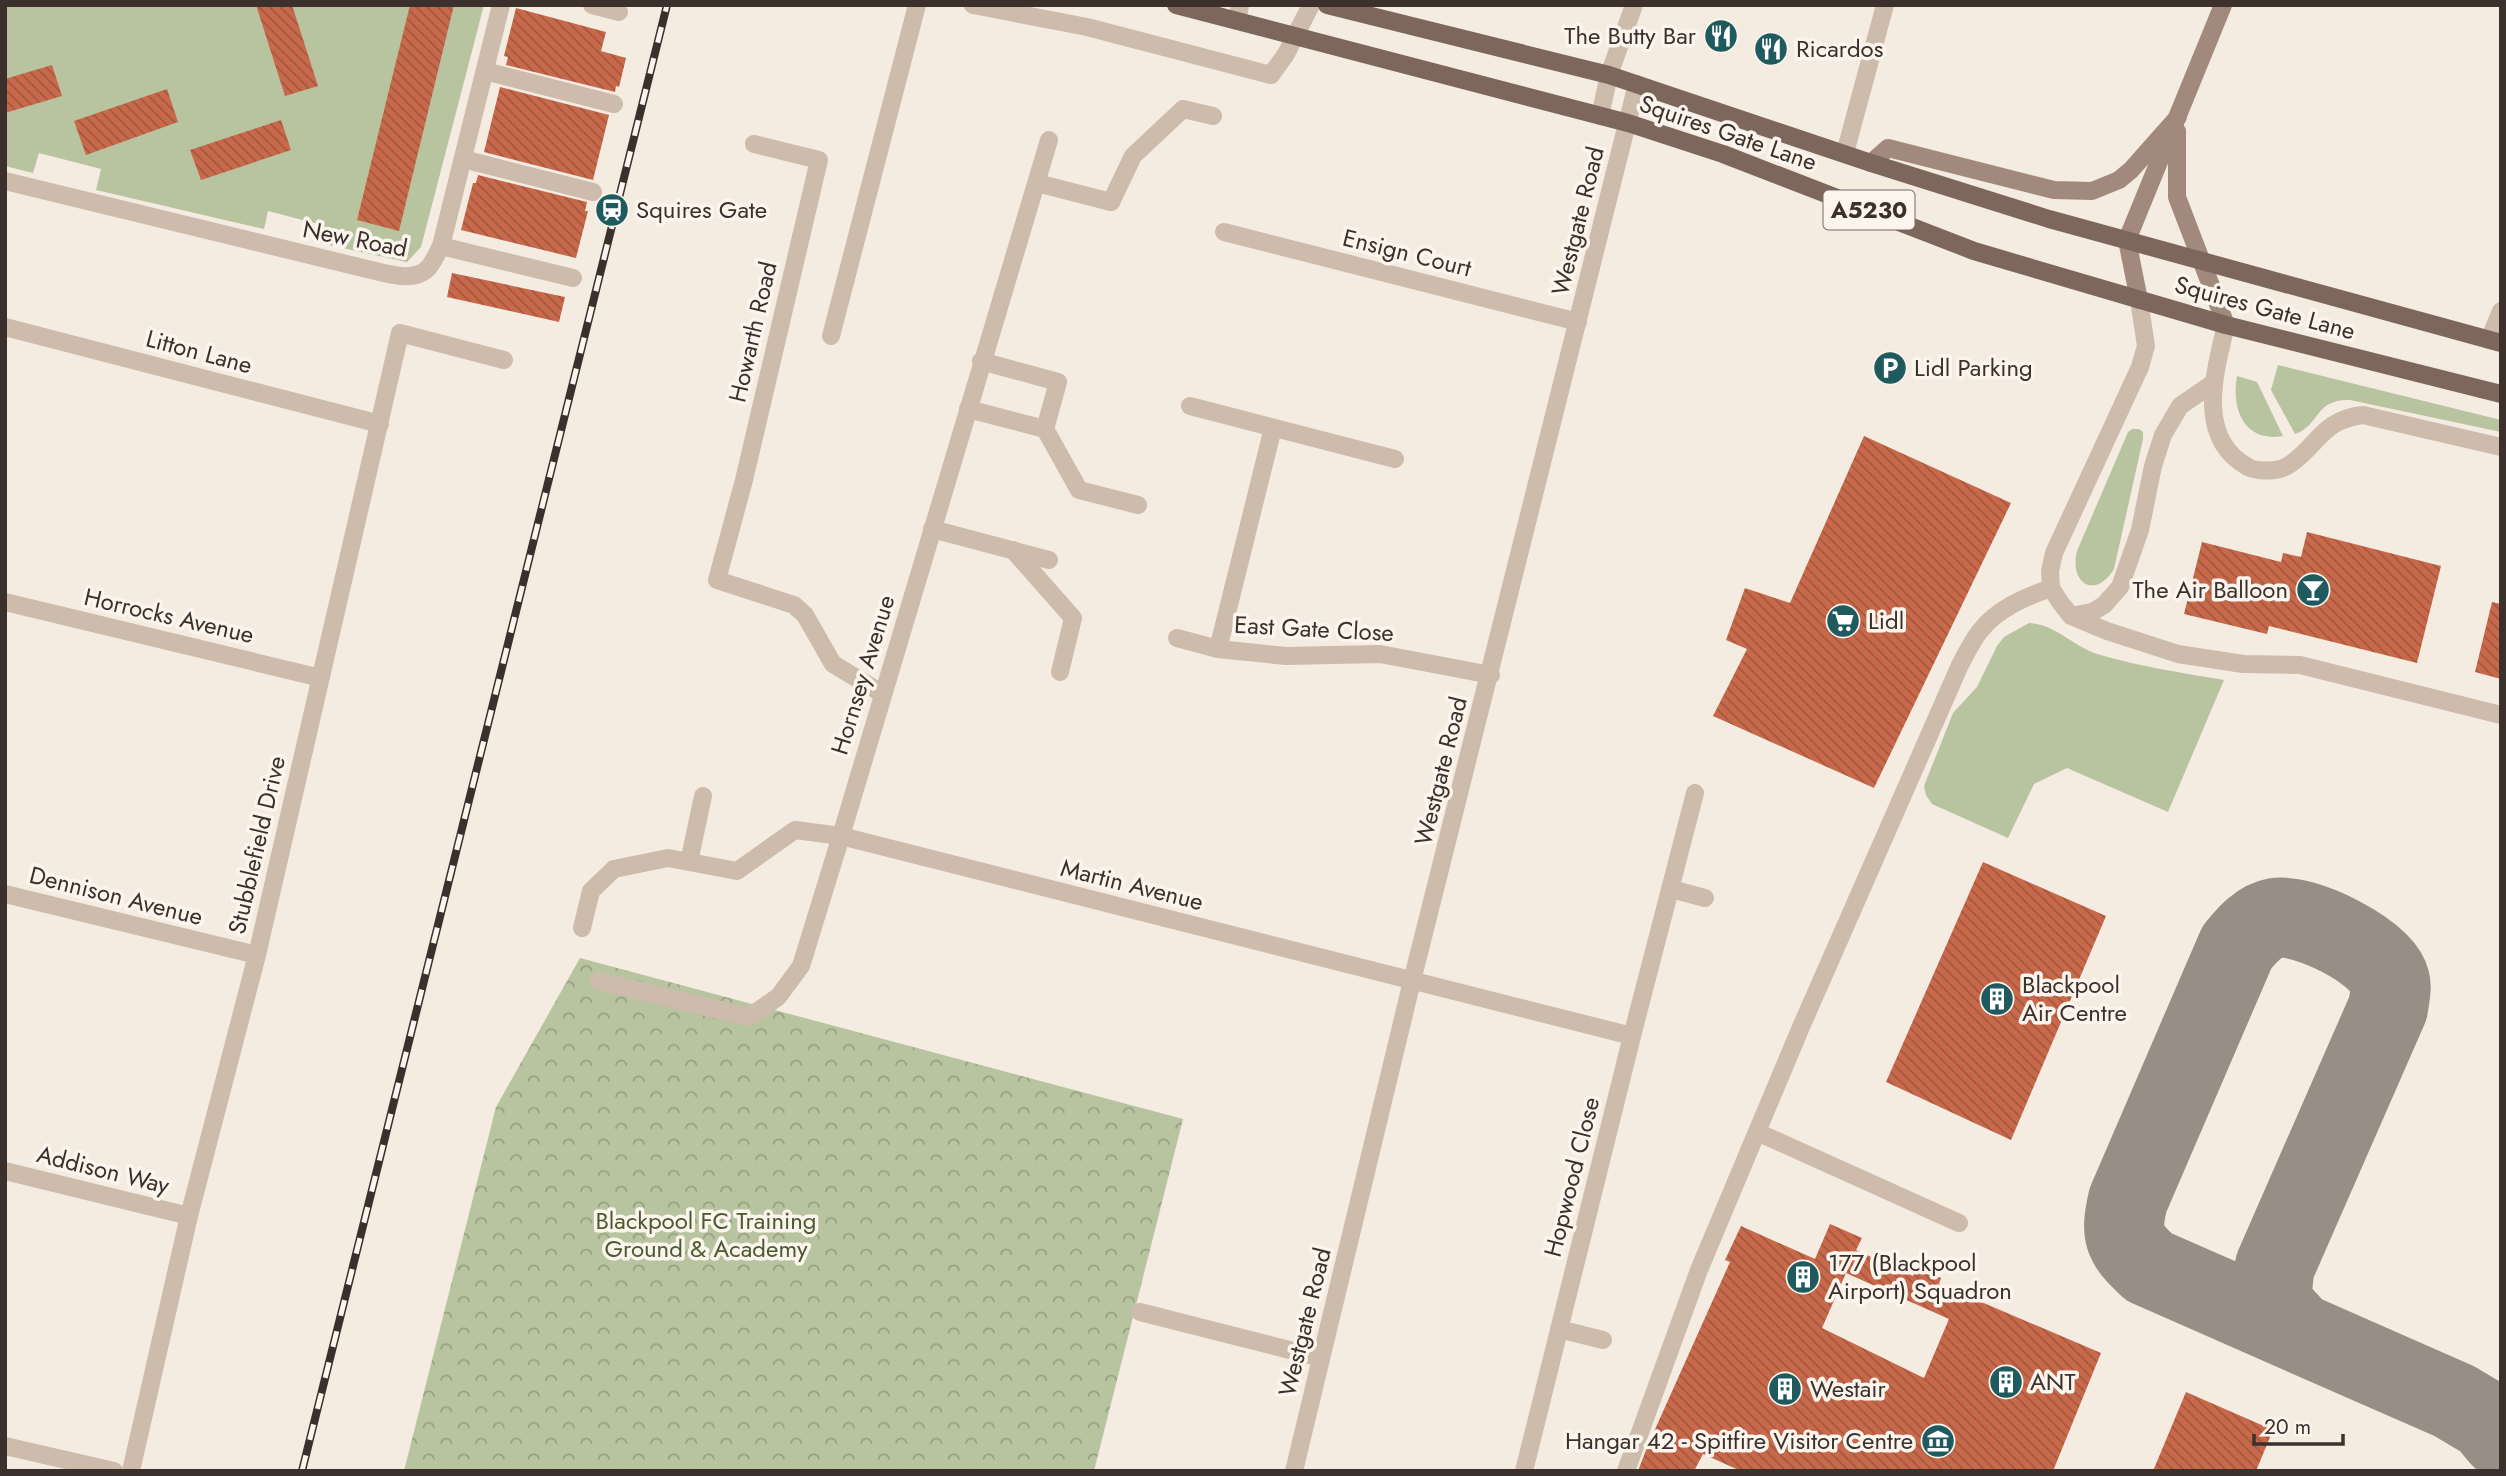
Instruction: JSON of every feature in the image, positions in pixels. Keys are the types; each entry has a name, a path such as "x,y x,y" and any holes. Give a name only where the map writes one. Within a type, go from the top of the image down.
{"main road":[{"name":"Squires Gate Lane","path":"1176,5 1238,13 1296,37 1628,123 1723,153 1974,251 2226,325 2501,394"},
{"name":"Squires Gate Lane","path":"1327,5 1609,75 1871,163 2060,222 2495,342"},
{"path":"2138,300 2127,240 2224,5"},
{"path":"1871,163 1888,148 2054,190 2092,191 2119,180 2131,170 2178,117"},
{"path":"2178,117 2177,197 2226,325"}],"street":[{"name":"New Road","path":"5,181 278,249 398,276 414,275 428,269 441,246 501,5"},
{"path":"592,5 619,12"},
{"path":"831,336 916,5"},
{"path":"973,5 1087,27 1271,75 1296,37 1311,5"},
{"path":"1600,116 1609,75 1634,5"},
{"path":"1845,153 1885,5"},
{"path":"485,71 614,104"},
{"name":"Westgate Road","path":"1294,1471 1412,981 1491,675 1637,84"},
{"path":"1037,183 1111,202 1133,156 1183,109 1213,116"},
{"name":"Hornsey Avenue","path":"599,981 750,1017 778,997 801,966 1049,140"},
{"name":"Howarth Road","path":"754,144 819,160 744,480 717,580 794,605 804,615 833,664 883,694"},
{"path":"463,159 593,191"},
{"name":"Ensign Court","path":"1224,232 1578,322"},
{"path":"441,246 573,278"},
{"path":"2138,300 2146,346 2132,385 2054,553 2050,572 2051,588 2071,616 2178,654 2243,664 2300,666 2501,715"},
{"path":"2495,342 2501,311"},
{"path":"2226,325 2212,384 2217,435 2235,460 2256,471 2286,467 2323,431 2344,417 2363,415 2501,447"},
{"name":"Litton Lane","path":"5,327 380,424"},
{"name":"Stubblefield Drive","path":"131,1471 189,1216 257,955 400,333 504,360"},
{"path":"981,361 1058,382 1045,429 1079,490 1138,505"},
{"path":"2071,616 2092,612 2104,605 2120,587 2140,530 2153,466 2163,435 2180,406 2212,384"},
{"path":"1190,406 1395,459"},
{"path":"968,409 1045,429"},
{"name":"East Gate Close","path":"1218,649 1273,428"},
{"path":"932,529 1049,560"},
{"path":"1013,550 1073,618 1060,672"},
{"path":"1626,1471 1680,1321 1757,1132 1960,665 1979,632 1997,614 2028,596 2051,588"},
{"name":"Horrocks Avenue","path":"5,602 321,678"},
{"name":"East Gate Close","path":"1177,638 1218,649 1286,656 1380,653 1491,675"},
{"name":"Hopwood Close","path":"1524,1471 1695,793"},
{"path":"689,862 703,796"},
{"name":"Martin Avenue","path":"582,928 591,891 614,869 668,858 737,871 795,830 841,835 1412,981"},
{"path":"1671,889 1705,898"},
{"name":"Dennison Avenue","path":"5,894 257,955"},
{"path":"1412,981 1632,1036"},
{"path":"1757,1132 1959,1223"},
{"name":"Addison Way","path":"5,1171 189,1216"},
{"path":"1140,1312 1321,1358"},
{"path":"1559,1329 1603,1340"},
{"path":"5,1446 114,1471"}],"green space":[{"path":"5,5 484,5 421,247 407,262 315,242 318,224 268,211 264,229 96,190 101,169 39,153 33,173 5,166"},
{"path":"2278,365 2501,420 2501,432 2350,400 2330,404 2310,425 2295,434 2271,390"},
{"path":"2237,376 2257,382 2283,436 2259,434 2243,421 2236,400"},
{"path":"2132,429 2143,432 2143,439 2114,569 2099,584 2085,584 2077,572 2077,551 2128,432"},
{"path":"2029,623 2056,631 2097,654 2144,666 2224,680 2168,812 2067,768 2034,784 2008,838 1932,804 1924,786 1953,713 1977,687 2004,637"},
{"name":"Blackpool FC Training Ground & Academy","path":"580,958 1183,1119 1094,1471 404,1471 496,1107"}],"building":[{"path":"256,5 292,5 318,86 285,96"},
{"path":"410,5 454,5 399,231 357,220"},
{"path":"516,8 606,32 601,51 626,58 619,87 616,86 615,92 506,65 508,57 504,56"},
{"path":"52,65 62,96 5,113 5,79"},
{"path":"500,87 609,115 593,180 484,152"},
{"path":"167,89 178,122 86,155 74,121"},
{"path":"281,120 291,150 201,180 190,150"},
{"path":"478,175 587,202 585,211 588,211 576,258 461,230 473,183 476,183"},
{"path":"452,273 565,297 559,322 447,297"},
{"name":"Lidl","path":"1864,436 2011,503 1874,788 1713,716 1747,649 1726,640 1745,588 1790,603"},
{"name":"The Air Balloon","path":"2307,532 2441,566 2417,663 2269,626 2267,634 2184,614 2202,542 2281,562 2283,553 2301,557"},
{"path":"2492,602 2501,604 2501,679 2475,672"},
{"name":"Blackpool Air Centre","path":"1983,862 2106,916 2011,1140 1886,1082"},
{"path":"1830,1224 1862,1238 1856,1250 1913,1276 1917,1267 1941,1278 1939,1284 2101,1353 2053,1471 1741,1471 1703,1454 1694,1471 1638,1471 1730,1262 1725,1260 1741,1226 1815,1259","holes":["1846,1273 1949,1319 1924,1378 1822,1328"]},
{"path":"2186,1392 2273,1430 2256,1471 2153,1471"}],"taxiway":[{"path":"2298,1332 2275,1303 2275,1266 2388,1008 2391,984 2384,969 2373,958 2340,936 2304,922 2275,918 2259,925 2237,947 2128,1200 2124,1222 2126,1238 2149,1267 2454,1401 2486,1420 2501,1438"}],"railway":[{"path":"302,1471 667,5"}],"place":[{"name":"The Butty Bar","path":"1721,36"},
{"name":"Ricardos","path":"1771,49"},
{"name":"Squires Gate","path":"612,210"},
{"name":"Lidl Parking","path":"1890,368"},
{"name":"The Air Balloon","path":"2313,590"},
{"name":"Lidl","path":"1843,621"},
{"name":"Blackpool Air Centre","path":"1997,999"},
{"name":"177 (Blackpool Airport) Squadron","path":"1803,1277"},
{"name":"ANT","path":"2006,1382"},
{"name":"Westair","path":"1785,1389"},
{"name":"Hangar 42 - Spitfire Visitor Centre","path":"1938,1441"}]}
